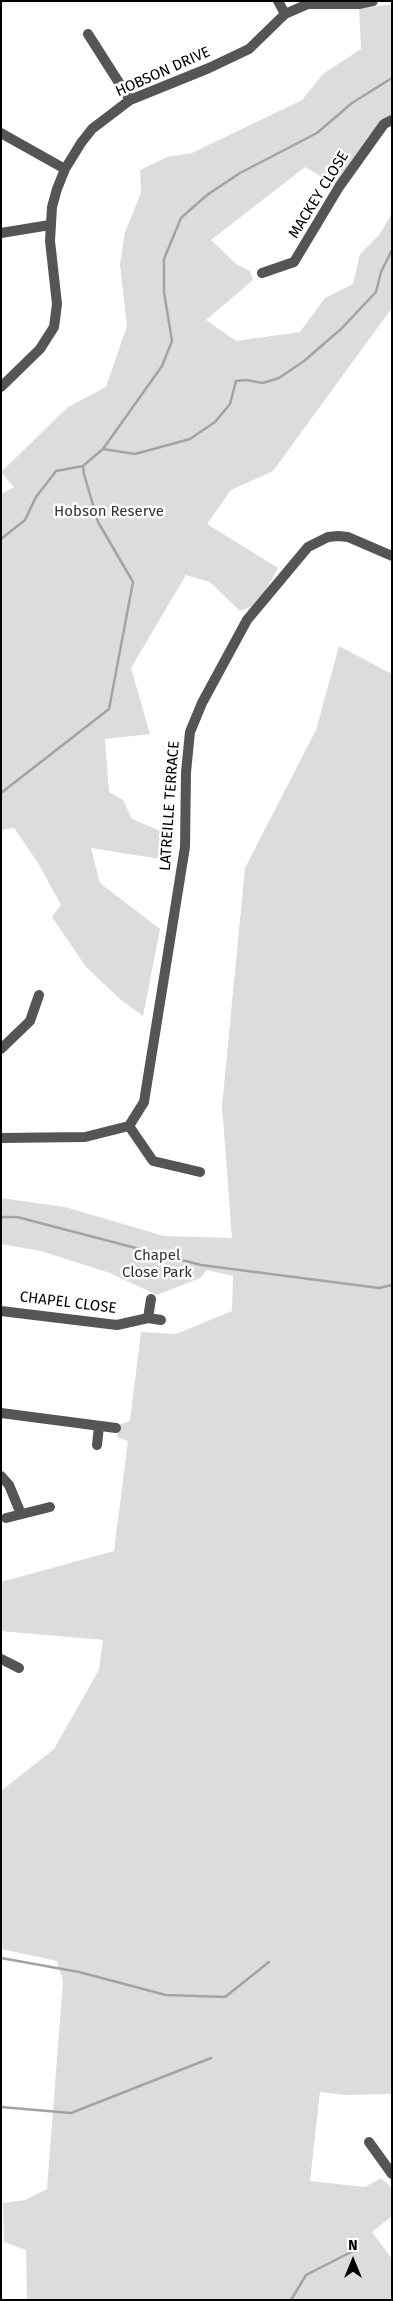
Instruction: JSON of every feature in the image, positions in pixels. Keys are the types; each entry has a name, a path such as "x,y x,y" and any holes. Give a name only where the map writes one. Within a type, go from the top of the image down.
{"street":[{"path":"278,1 285,14"},
{"name":"HOBSON DRIVE","path":"1,387 40,349 54,327 57,291 50,225 56,189 65,168 80,143 92,129 130,100 209,68 249,49 285,14 308,4 359,4 373,1"},
{"path":"88,34 130,100"},
{"name":"MACKEY CLOSE","path":"262,273 294,262 339,187 384,124 392,120"},
{"path":"1,133 65,168"},
{"path":"1,233 50,225"},
{"name":"LATREILLE TERRACE","path":"129,1126 144,1102 185,847 186,772 190,732 202,703 247,620 308,548 323,539 338,536 348,537 392,556"},
{"path":"1,1049 30,1020 39,995"},
{"path":"1,1138 85,1137 129,1126 153,1161 200,1172"},
{"path":"148,1318 151,1299"},
{"name":"CHAPEL CLOSE","path":"1,1311 117,1325 148,1318 161,1320"},
{"path":"1,1414 116,1428"},
{"path":"97,1445 98,1426"},
{"path":"1,1476 10,1485 21,1514"},
{"path":"6,1518 50,1507"},
{"path":"1,1659 19,1668"},
{"path":"369,2142 392,2174"}],"green space":[{"name":"Hobson Reserve","path":"392,4 392,120 339,187 305,167 211,240 236,264 250,271 253,280 206,320 236,341 300,332 325,298 353,284 360,254 380,234 392,213 392,308 273,471 231,490 207,524 278,568 258,604 240,611 210,582 186,575 131,668 150,734 105,739 109,792 123,800 132,819 168,834 166,860 91,848 100,883 160,929 143,1016 121,1000 86,967 52,917 61,905 38,863 14,828 1,830 1,494 14,487 1,472 68,407 106,387 127,326 120,265 125,232 141,193 140,170 167,157 192,153 302,100 323,74 361,49 359,9"},
{"name":"Chapel Close Park","path":"339,646 392,674 392,2094 344,2095 320,2092 310,2181 365,2187 381,2178 392,2188 392,2216 372,2232 392,2259 392,2300 27,2300 26,2250 4,2242 3,2203 25,2200 47,2189 63,1981 57,1961 1,1949 1,1791 54,1749 99,1670 103,1640 1,1631 1,1582 114,1551 128,1441 117,1437 118,1425 130,1421 141,1332 176,1334 232,1311 233,1276 207,1270 200,1278 157,1295 110,1273 41,1251 1,1244 1,1198 65,1207 164,1236 232,1238 222,1106 245,868 316,730"}],"waterway":[{"path":"103,449 162,366 172,341 164,292 164,259 181,218 207,195 240,173 317,133 352,103 392,78"},
{"path":"1,793 109,709 133,582 98,522 83,466 103,449 135,454 190,439 215,422 230,404 236,381 246,380 263,383 279,378 304,361 341,329 376,292 381,272 392,250"},
{"path":"1,539 25,520 36,497 56,471 83,466"},
{"path":"1,1217 17,1217 201,1265 379,1288 392,1285"},
{"path":"1,1958 79,1972 166,1995 225,1997 269,1962"},
{"path":"1,2107 71,2113 211,2058"},
{"path":"291,2300 306,2275 357,2249"}]}
